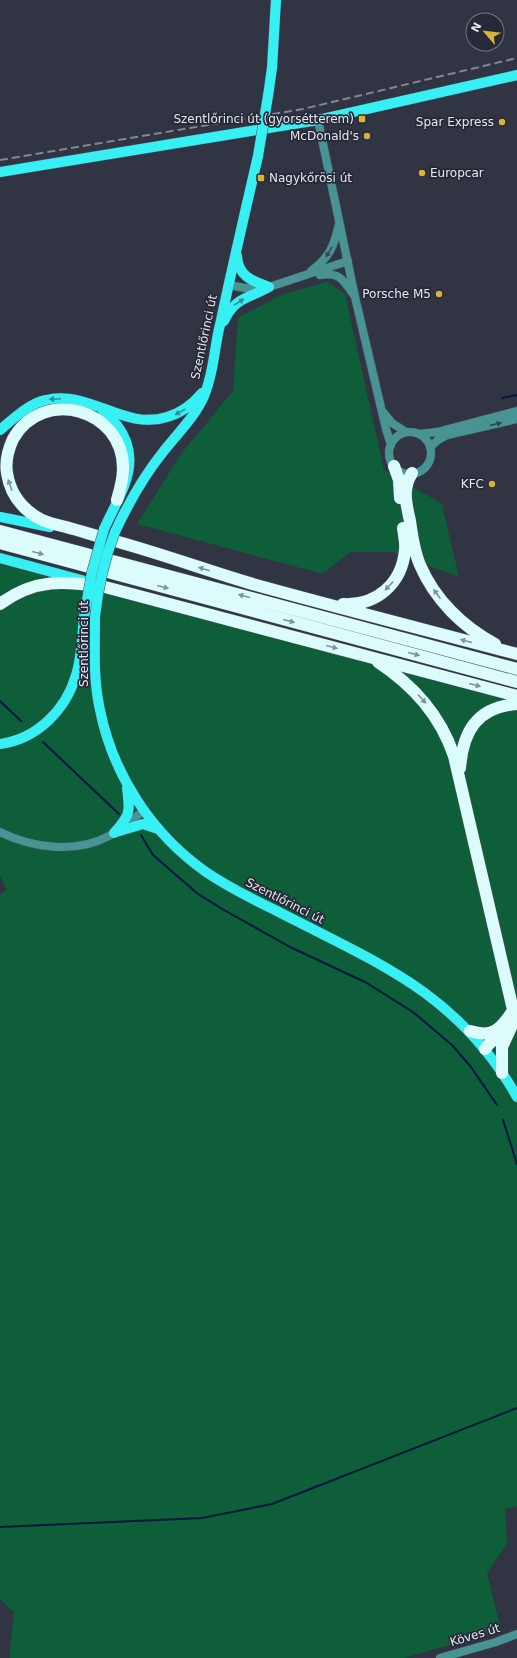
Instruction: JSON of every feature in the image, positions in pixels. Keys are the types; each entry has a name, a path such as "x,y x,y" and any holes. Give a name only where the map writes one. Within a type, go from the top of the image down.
{"highway":[{"path":"117,500 123,478 123,462 119,445 104,424 85,413 62,409 39,415 26,424 11,443 6,460 8,478 15,497 28,511 40,518 89,535 134,547 254,584 517,653"},
{"path":"309,599 338,604 362,604 381,594 397,576 403,560 405,543 398,480 394,466"},
{"path":"412,473 406,487 406,499 416,555 430,584 442,601 469,628 495,644 517,653"},
{"path":"0,531 517,669"},
{"path":"0,544 517,682"},
{"path":"0,604 26,589 46,583 72,582 105,587 517,696"},
{"path":"370,657 408,685 430,708 440,723 450,745 459,775 514,1010 513,1023 503,1042 501,1051 502,1073"},
{"path":"459,775 464,744 468,733 477,720 498,707 517,704"},
{"path":"470,1031 481,1034 494,1032 504,1025 514,1010"},
{"path":"485,1050 489,1044 505,1030 514,1010"},
{"path":"485,1050 496,1047 503,1042"}],"main road":[{"name":"Szentlőrinci út","path":"276,0 272,68 258,156 219,327 208,385 195,413 163,451 144,478 127,507 115,532 101,574 95,617 95,677 100,710 110,746 126,784 161,832 192,861 216,879 389,970 435,1001 470,1031 502,1073 517,1098"},
{"path":"0,172 318,120 517,75"},
{"path":"236,250 237,262 245,276 253,282 269,287"},
{"path":"219,327 234,304 269,287"},
{"path":"0,430 34,404 46,400 71,399 142,420 155,421 173,415 190,406 208,385"},
{"path":"2,745 27,736 52,717 65,700 74,680 79,663 90,577 104,529 128,478 130,463 128,449 117,425 100,407"},
{"path":"0,517 89,535"},
{"path":"0,558 105,587"},
{"path":"114,833 125,820 129,812 130,802 126,784"},
{"path":"114,833 143,824 150,825 161,832"}],"street":[{"path":"318,120 356,297 391,445 390,456 394,466 402,472 412,473 420,471 427,464 431,456 430,447 425,438 419,434"},
{"path":"305,275 321,264 331,250 339,221"},
{"name":"Szentlőrinci út","path":"229,285 245,288 269,287 348,261"},
{"path":"305,275 330,273 339,276 344,280 356,297"},
{"path":"382,410 392,423 406,432 419,434 437,432 517,411"},
{"path":"430,447 447,435 517,419"},
{"path":"391,445 397,437 406,432"},
{"path":"0,832 31,844 58,847 85,844 101,840 114,833 144,810"},
{"name":"Köves út","path":"440,1658 496,1642 517,1634"}],"green space":[{"path":"327,282 345,294 384,470 442,504 459,577 392,552 350,552 323,574 137,524 181,454 233,391 238,318 283,294"},
{"path":"0,564 517,701 517,1506 505,1509 507,1543 487,1573 501,1630 404,1658 10,1658 14,1612 0,1599 0,894 7,890 0,876"}],"waterway":[{"path":"502,398 517,395"},
{"path":"0,701 21,721"},
{"path":"43,742 119,814"},
{"path":"141,835 153,855 198,894 290,947 365,982 413,1012 452,1045 471,1067 497,1105"},
{"path":"503,1120 517,1164"},
{"path":"0,1527 202,1518 272,1504 517,1408"}],"railway":[{"path":"0,160 303,109 517,58"}],"place":[{"name":"Szentlőrinci út (gyorsétterem)","path":"362,119"},
{"name":"Spar Express","path":"502,122"},
{"name":"McDonald's","path":"367,136"},
{"name":"Europcar","path":"422,173"},
{"name":"Nagykőrösi út","path":"261,178"},
{"name":"Porsche M5","path":"439,294"},
{"name":"KFC","path":"492,484"}]}
